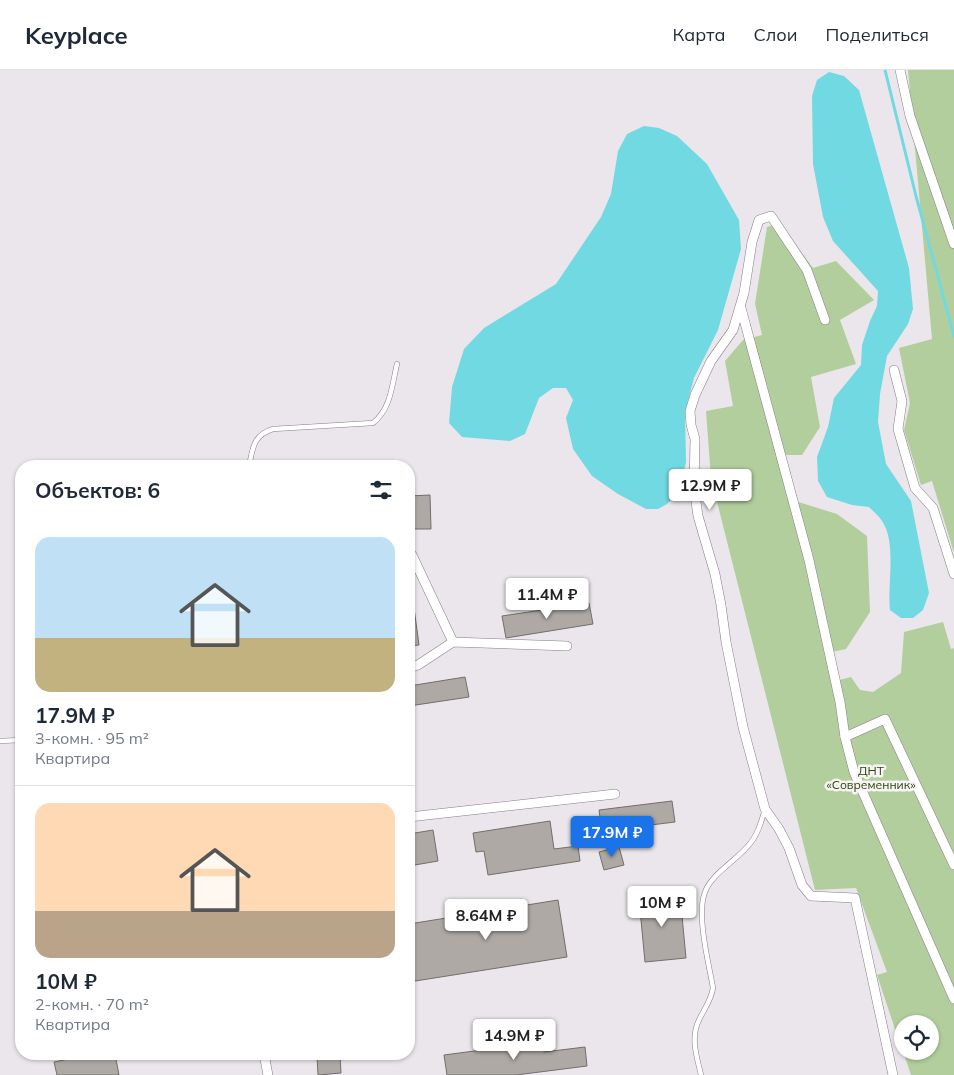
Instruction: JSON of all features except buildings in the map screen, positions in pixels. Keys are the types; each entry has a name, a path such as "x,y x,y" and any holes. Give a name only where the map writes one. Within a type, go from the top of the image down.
{"street":[{"path":"900,70 910,116 954,244"},
{"path":"825,320 807,270 771,216 759,220 752,242 744,294 733,330 711,361 695,395 690,411 691,426 695,439 694,487 698,516 715,574 743,727 765,809 779,829 789,848 802,885 811,896 854,898 893,1075"},
{"path":"740,308 809,560 840,702 845,737 854,772 954,998"},
{"path":"894,370 902,401 898,429 915,488 933,508 954,574"},
{"path":"415,561 454,642"},
{"path":"415,666 454,642 567,646"},
{"path":"845,737 885,719 954,865"},
{"path":"415,816 615,794"},
{"path":"265,1060 268,1075"}],"lane":[{"path":"250,460 253,446 259,436 265,431 373,423 382,417 386,409 397,364"},
{"path":"0,741 15,740"},
{"path":"701,1075 694,1047 694,1033 698,1021 712,997 713,988 703,927 702,908 704,892 711,882 748,846 760,827 765,809"}],"green space":[{"path":"908,70 954,70 954,553 932,481 921,485 904,430 910,403 899,348 932,339"},
{"name":"ДНТ «Современник»","path":"780,223 813,268 836,261 874,300 840,320 856,364 811,377 820,427 802,455 784,455 795,501 837,514 867,536 870,612 846,649 827,653 832,682 851,677 860,690 873,692 901,673 904,632 943,622 951,649 954,648 954,1075 911,1075 906,1060 939,1060 939,1015 894,1015 894,1026 877,975 887,972 856,888 815,890 711,478 706,411 733,406 725,361 743,340 762,335 755,304 767,227"}],"water":[{"path":"829,72 844,76 859,90 909,268 913,309 908,324 887,356 880,394 878,422 886,464 911,501 929,593 923,610 913,618 901,618 890,610 891,564 889,541 887,530 881,519 869,507 852,505 827,497 818,481 817,457 828,427 834,398 861,365 862,345 877,306 878,291 833,241 823,217 813,164 812,96 817,80"},
{"path":"644,126 659,128 677,136 707,164 739,220 741,249 718,330 694,378 685,412 686,462 680,491 667,504 658,509 646,509 618,494 592,476 573,449 566,418 573,400 566,388 553,388 539,398 525,434 510,441 462,437 449,423 452,387 464,349 484,328 556,284 601,217 611,194 618,151 627,134"}],"waterway":[{"path":"885,70 916,196 954,336"}]}
